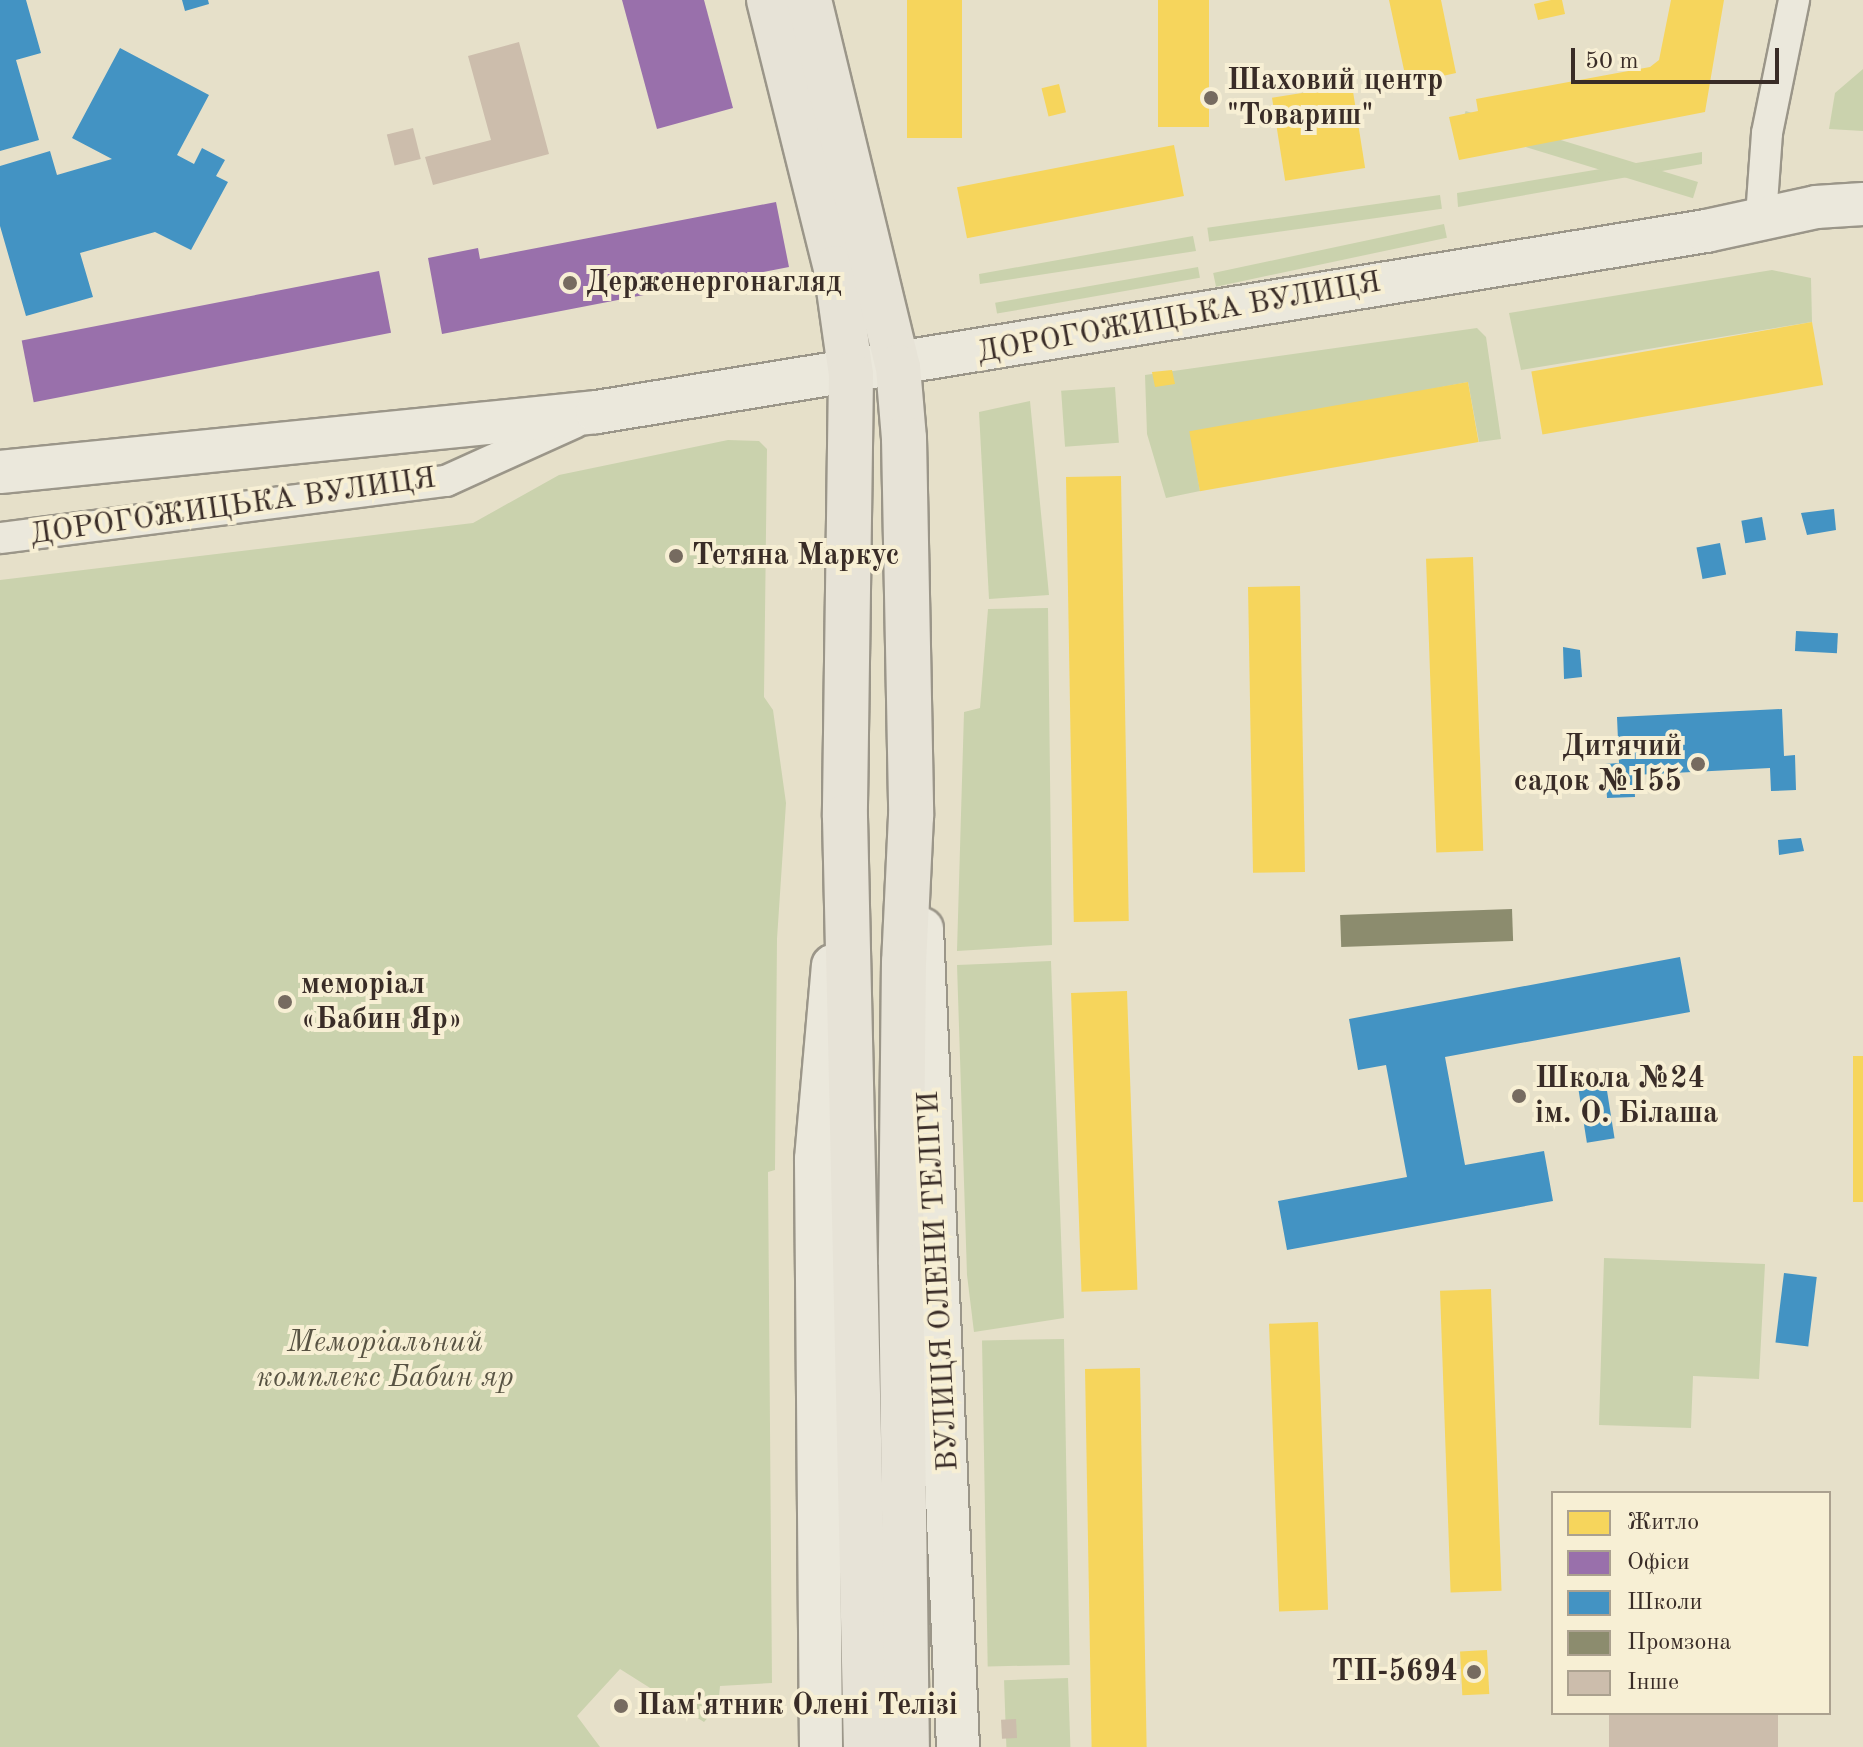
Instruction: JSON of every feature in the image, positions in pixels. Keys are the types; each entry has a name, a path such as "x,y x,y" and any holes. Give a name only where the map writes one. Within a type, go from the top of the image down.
{"main road":[{"path":"769,0 836,268 851,375 845,817 866,1747"},
{"name":"ВУЛИЦЯ ОЛЕНИ ТЕЛІГИ","path":"809,0 898,367 904,438 911,816 904,962 901,1264 907,1747"}],"street":[{"path":"1761,217 1767,133 1794,0"},
{"name":"ДОРОГОЖИЦЬКА ВУЛИЦЯ","path":"0,472 597,412 851,375 1706,231 1761,217 1863,204"},
{"name":"ДОРОГОЖИЦЬКА ВУЛИЦЯ","path":"0,538 446,481 597,412"},
{"name":"ВУЛИЦЯ ОЛЕНИ ТЕЛІГИ","path":"911,816 926,988 958,1747"},
{"path":"821,1747 816,1159 845,817"}],"green space":[{"path":"1863,69 1863,131 1829,129 1835,93"},
{"path":"1466,111 1698,182 1693,198 1461,127"},
{"path":"1702,152 1702,164 1458,207 1457,193"},
{"path":"1440,195 1442,209 1209,242 1207,228"},
{"path":"1444,224 1447,238 1216,287 1213,273"},
{"path":"1193,236 1196,251 980,284 979,274"},
{"path":"1198,267 1200,278 997,314 995,303"},
{"path":"1772,270 1811,278 1812,322 1521,370 1509,313"},
{"path":"1477,328 1486,337 1501,439 1479,442 1468,382 1191,435 1200,491 1166,498 1147,434 1145,375"},
{"path":"1115,387 1119,443 1065,447 1061,391"},
{"path":"1030,401 1049,595 989,599 979,412"},
{"name":"Меморіальний комплекс Бабин яр","path":"728,440 759,441 767,449 764,697 773,710 786,803 777,939 775,1170 768,1172 772,1683 720,1686 718,1706 704,1722 620,1669 577,1716 600,1747 0,1747 0,580 473,523 559,475"},
{"path":"1048,608 1052,945 957,951 964,712 980,708 988,609"},
{"path":"1051,961 1064,1318 974,1332 967,1275 957,965"},
{"path":"1604,1258 1765,1264 1759,1379 1693,1376 1691,1428 1599,1425"},
{"path":"1064,1339 1070,1665 988,1666 982,1340"},
{"path":"1068,1678 1070,1747 1006,1747 1004,1680"}],"building: Житло":[{"path":"907,0 962,0 962,138 907,138"},
{"path":"1158,0 1209,0 1209,127 1158,127"},
{"path":"1389,0 1441,0 1456,73 1407,84"},
{"path":"1562,0 1565,14 1538,20 1534,4"},
{"path":"1671,0 1724,0 1705,112 1459,160 1449,117 1478,111 1476,99 1650,67 1659,60"},
{"path":"1059,84 1066,112 1049,116 1042,88"},
{"path":"1352,85 1365,168 1285,181 1272,98"},
{"path":"1174,145 1184,196 967,238 957,187"},
{"path":"1812,322 1823,385 1542,435 1531,371"},
{"path":"1172,370 1175,384 1155,387 1152,372"},
{"path":"1468,382 1479,442 1200,491 1189,431"},
{"path":"1121,476 1129,921 1074,922 1066,477"},
{"path":"1473,557 1483,851 1436,852 1426,559"},
{"path":"1300,586 1305,872 1253,873 1248,587"},
{"path":"1127,991 1137,1290 1081,1292 1071,993"},
{"path":"1853,1056 1863,1056 1863,1202 1853,1202"},
{"path":"1491,1289 1502,1591 1451,1593 1440,1291"},
{"path":"1318,1322 1328,1610 1279,1612 1269,1324"},
{"path":"1140,1368 1147,1747 1092,1747 1085,1369"},
{"name":"ТП-5694","path":"1487,1650 1489,1694 1462,1695 1460,1651"}],"building: Офіси":[{"path":"622,0 704,0 733,108 657,129"},
{"name":"Держенергонагляд","path":"776,202 789,267 442,334 428,258 478,248 480,259"},
{"path":"379,271 391,333 34,402 22,340"}],"building: Школи":[{"path":"0,0 26,0 41,53 16,60 39,140 0,151"},
{"path":"182,0 208,0 209,4 185,11"},
{"path":"120,48 209,95 177,155 194,164 202,148 225,160 216,176 228,182 191,250 155,232 80,253 93,297 26,316 0,226 0,166 50,151 57,175 112,159 72,138"},
{"path":"1834,509 1836,530 1807,535 1801,513"},
{"path":"1762,517 1766,540 1745,543 1741,521"},
{"path":"1720,543 1726,574 1703,579 1696,548"},
{"path":"1796,631 1838,633 1837,653 1795,651"},
{"path":"1563,647 1580,650 1582,677 1564,679"},
{"path":"1782,709 1784,756 1795,755 1796,790 1771,791 1770,768 1634,775 1635,797 1607,798 1605,764 1619,763 1617,717"},
{"path":"1801,838 1804,851 1779,855 1778,840"},
{"path":"1680,957 1690,1012 1445,1057 1465,1165 1544,1151 1553,1201 1287,1250 1278,1201 1407,1177 1386,1065 1358,1070 1349,1019"},
{"path":"1605,1078 1615,1138 1587,1143 1577,1082"},
{"path":"1784,1273 1817,1277 1808,1346 1775,1342"}],"building: Промзона":[{"path":"1512,909 1513,941 1341,947 1340,915"}],"building: Інше":[{"path":"519,42 549,154 433,185 425,157 491,140 468,56"},
{"path":"413,128 421,159 395,166 387,135"},
{"path":"1609,1715 1778,1715 1778,1747 1609,1747"},
{"path":"1016,1719 1017,1738 1002,1739 1001,1720"}],"place":[{"name":"Шаховий центр \"Товариш\"","path":"1211,98"},
{"name":"Держенергонагляд","path":"570,283"},
{"name":"Тетяна Маркус","path":"676,556"},
{"name":"Дитячий садок №155","path":"1698,764"},
{"name":"меморіал «Бабин Яр»","path":"285,1002"},
{"name":"Школа №24 ім. О. Білаша","path":"1519,1096"},
{"name":"ТП-5694","path":"1474,1672"},
{"name":"Пам'ятник Олені Телізі","path":"621,1706"}]}
